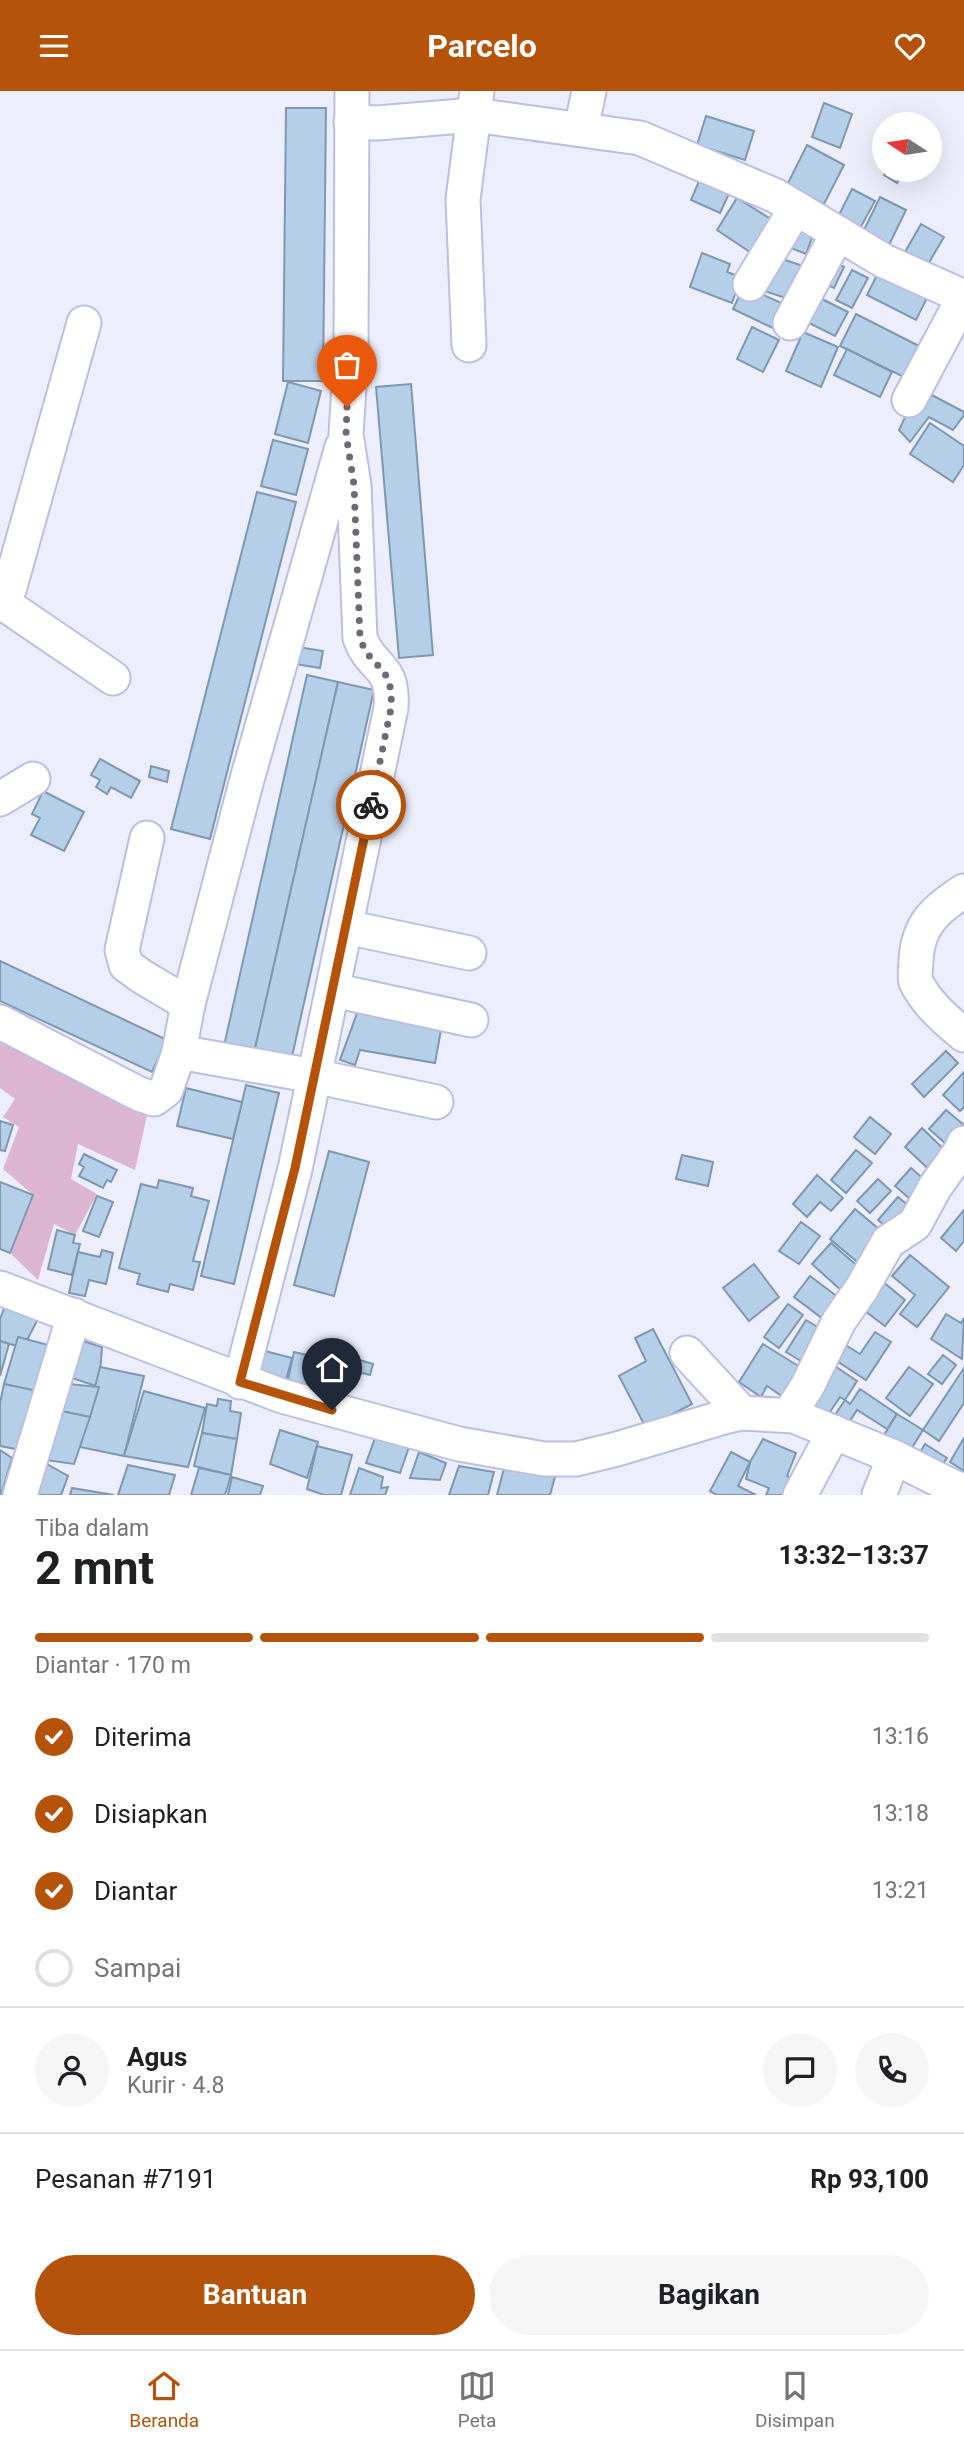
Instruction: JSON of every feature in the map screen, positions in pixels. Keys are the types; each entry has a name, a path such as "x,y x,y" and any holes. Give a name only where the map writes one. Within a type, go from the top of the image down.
{"street":[{"path":"581,128 589,91"},
{"path":"348,100 377,123 476,103 581,128 640,138 762,190 884,261 964,297 909,400"},
{"path":"0,1022 139,1094 155,1099 166,1090 179,1052 188,1004 246,783 346,434 351,354 348,100"},
{"path":"468,345 463,199 476,103"},
{"path":"750,285 796,208"},
{"path":"790,323 838,233"},
{"path":"85,323 3,603 113,678"},
{"path":"240,1382 295,1168 391,708 392,692 382,667 368,653 360,638 354,485 346,434"},
{"path":"0,799 33,779"},
{"path":"147,838 122,950 127,965 188,1004"},
{"path":"964,891 940,907 925,926 917,946 915,980 942,1017 964,1035"},
{"path":"346,927 469,953"},
{"path":"333,990 471,1020"},
{"path":"179,1052 314,1076 436,1102"},
{"path":"789,1415 808,1385 839,1321 888,1243 915,1224 964,1143"},
{"path":"0,1288 196,1362 240,1382 459,1444 544,1459 576,1459 742,1413 789,1415 894,1457 954,1491"},
{"path":"20,1495 74,1315"},
{"path":"687,1353 742,1413"},
{"path":"800,1495 834,1431"},
{"path":"879,1495 894,1457"}],"shaded area":[{"path":"0,1043 148,1111 135,1170 78,1144 71,1179 97,1194 75,1235 54,1224 38,1280 10,1253 33,1195 3,1169 19,1127 3,1117 15,1099 0,1088"}],"building":[{"path":"824,103 852,114 840,148 812,137"},
{"path":"286,108 326,108 323,381 283,381"},
{"path":"706,116 754,131 745,160 697,145"},
{"path":"807,145 844,165 824,204 787,185"},
{"path":"705,167 735,181 720,213 691,200"},
{"path":"852,189 875,201 858,232 836,221"},
{"path":"880,197 906,210 889,245 863,232"},
{"path":"737,198 774,221 753,254 717,230"},
{"path":"794,218 816,227 806,254 783,245"},
{"path":"921,224 944,237 927,266 905,252"},
{"path":"702,253 730,264 727,272 741,277 732,303 690,287"},
{"path":"773,256 803,266 792,300 761,290"},
{"path":"828,258 844,267 834,288 817,280"},
{"path":"852,270 868,278 852,308 836,300"},
{"path":"878,273 927,298 916,320 867,295"},
{"path":"744,286 792,308 781,332 733,309"},
{"path":"810,293 848,312 835,336 797,317"},
{"path":"856,314 923,348 908,379 840,346"},
{"path":"752,327 779,340 763,372 737,359"},
{"path":"803,332 838,347 821,387 786,371"},
{"path":"847,349 892,372 880,397 834,375"},
{"path":"288,382 321,391 308,443 275,434"},
{"path":"411,384 433,655 399,658 376,387"},
{"path":"928,393 964,412 964,415 953,430 929,417 910,442 899,430 907,413"},
{"path":"930,423 964,446 964,465 953,482 910,454"},
{"path":"273,440 308,449 296,495 261,486"},
{"path":"257,492 296,502 210,839 171,829"},
{"path":"298,647 323,651 320,668 295,664"},
{"path":"307,675 338,682 254,1053 224,1046"},
{"path":"338,682 374,690 291,1061 254,1053"},
{"path":"100,759 140,781 131,798 111,787 107,794 96,787 100,780 91,775"},
{"path":"151,766 169,771 167,782 149,777"},
{"path":"43,791 84,812 64,851 31,835 40,818 32,814"},
{"path":"0,961 167,1040 152,1072 0,1001"},
{"path":"360,1005 441,1030 435,1063 360,1050 355,1065 340,1060"},
{"path":"946,1051 958,1063 924,1097 912,1084"},
{"path":"964,1072 964,1107 960,1111 943,1095"},
{"path":"246,1085 279,1093 234,1284 201,1276"},
{"path":"186,1088 242,1102 233,1139 177,1126"},
{"path":"946,1110 964,1125 964,1137 953,1150 929,1129"},
{"path":"870,1117 891,1134 875,1154 854,1137"},
{"path":"0,1121 13,1125 5,1151 0,1150"},
{"path":"922,1128 954,1159 937,1177 905,1147"},
{"path":"856,1150 872,1163 846,1193 831,1180"},
{"path":"329,1151 369,1162 334,1296 294,1285"},
{"path":"84,1154 117,1170 111,1182 107,1180 103,1188 79,1176 84,1167 79,1164"},
{"path":"682,1155 713,1162 708,1186 676,1179"},
{"path":"911,1168 933,1187 917,1205 895,1186"},
{"path":"817,1175 843,1198 831,1211 820,1202 807,1217 793,1204"},
{"path":"878,1179 891,1191 870,1213 857,1201"},
{"path":"159,1180 193,1188 191,1196 209,1201 193,1261 200,1262 193,1290 170,1284 168,1292 137,1284 140,1274 119,1268 141,1184 157,1188"},
{"path":"0,1182 33,1195 10,1253 0,1249"},
{"path":"97,1196 113,1202 99,1237 83,1231"},
{"path":"898,1197 910,1207 891,1231 878,1220"},
{"path":"855,1209 886,1235 861,1265 830,1239"},
{"path":"964,1210 964,1241 956,1251 941,1238"},
{"path":"801,1222 820,1236 799,1264 779,1251"},
{"path":"57,1230 75,1235 73,1243 80,1244 72,1275 48,1269"},
{"path":"831,1243 862,1270 843,1292 812,1264"},
{"path":"102,1250 113,1253 106,1284 89,1280 85,1296 69,1293 78,1252 100,1257"},
{"path":"910,1255 949,1287 917,1327 900,1314 915,1295 892,1276"},
{"path":"754,1264 779,1297 749,1321 723,1288"},
{"path":"810,1276 847,1304 831,1325 794,1297"},
{"path":"882,1281 905,1300 885,1326 861,1308"},
{"path":"6,1304 41,1313 23,1348 0,1341 0,1319"},
{"path":"788,1304 803,1315 779,1348 764,1337"},
{"path":"946,1314 961,1323 964,1318 962,1359 931,1339"},
{"path":"806,1320 829,1334 809,1366 786,1352"},
{"path":"653,1329 692,1404 646,1428 619,1376 646,1361 635,1338"},
{"path":"875,1332 891,1342 866,1380 826,1354 836,1339 860,1354"},
{"path":"18,1337 52,1346 37,1391 4,1384"},
{"path":"73,1338 102,1347 99,1387 63,1375"},
{"path":"0,1341 9,1344 0,1376"},
{"path":"763,1344 811,1374 792,1403 767,1386 761,1397 739,1382"},
{"path":"261,1350 292,1358 285,1384 254,1376"},
{"path":"294,1352 338,1362 329,1399 286,1389"},
{"path":"943,1355 956,1365 942,1384 928,1374"},
{"path":"353,1358 373,1364 370,1375 350,1370"},
{"path":"826,1360 857,1381 845,1400 840,1397 822,1424 795,1407"},
{"path":"100,1367 144,1376 124,1456 80,1447"},
{"path":"909,1367 933,1384 910,1416 886,1398"},
{"path":"964,1368 964,1403 939,1441 923,1430"},
{"path":"60,1383 99,1387 90,1417 51,1409"},
{"path":"4,1384 37,1391 21,1450 0,1446 0,1403"},
{"path":"860,1389 897,1414 887,1429 857,1410 848,1424 835,1415 845,1400 850,1404"},
{"path":"144,1391 205,1408 188,1467 124,1456"},
{"path":"218,1399 231,1401 230,1411 241,1413 237,1439 202,1433 207,1404 217,1406"},
{"path":"51,1409 90,1417 74,1464 38,1459"},
{"path":"897,1414 923,1430 906,1457 881,1440"},
{"path":"280,1430 318,1442 307,1478 270,1464"},
{"path":"202,1433 237,1439 231,1475 194,1466"},
{"path":"375,1438 409,1447 400,1473 366,1463"},
{"path":"964,1438 964,1471 950,1462"},
{"path":"763,1439 796,1453 787,1476 798,1481 792,1495 766,1495 769,1488 746,1479 750,1462"},
{"path":"925,1444 947,1458 936,1474 915,1461"},
{"path":"317,1446 352,1455 341,1495 324,1495 307,1489"},
{"path":"0,1450 12,1458 1,1495 0,1495"},
{"path":"419,1452 446,1463 440,1480 410,1478"},
{"path":"731,1452 750,1462 738,1486 756,1495 717,1495 710,1491"},
{"path":"38,1459 68,1476 61,1495 25,1495"},
{"path":"506,1461 556,1473 550,1495 497,1495"},
{"path":"128,1465 175,1475 169,1495 118,1495"},
{"path":"459,1466 494,1472 488,1495 449,1495"},
{"path":"199,1468 231,1475 225,1495 191,1495"},
{"path":"359,1468 383,1477 381,1488 388,1487 385,1495 350,1495"},
{"path":"232,1477 263,1486 260,1495 228,1495"},
{"path":"72,1488 114,1495 70,1495"}],"way so far":[{"path":"347,407 346,434 354,485 360,638 368,653 382,667 392,692 371,805"}],"route":[{"path":"332,1410 240,1382 295,1168 371,805"}]}
